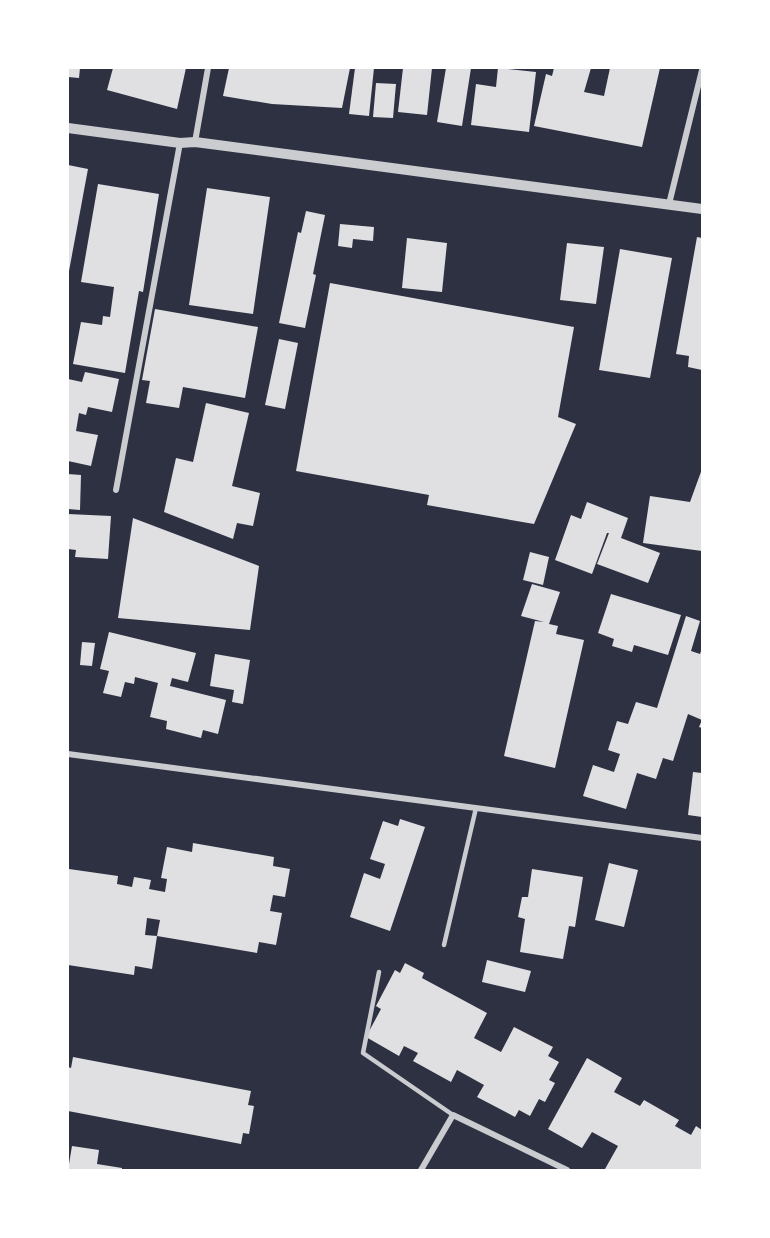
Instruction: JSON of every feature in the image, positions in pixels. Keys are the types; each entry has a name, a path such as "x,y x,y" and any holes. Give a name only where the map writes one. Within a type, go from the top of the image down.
{"street":[{"path":"195,142 208,68"},
{"path":"669,204 702,70"},
{"path":"68,128 180,143 195,142 702,209"},
{"path":"116,490 180,143"},
{"path":"68,754 702,838"},
{"path":"421,1170 453,1115 567,1170"}],"lane":[{"path":"444,945 476,808"},
{"path":"379,972 363,1053 453,1115"}],"building":[{"path":"68,68 80,68 79,78 68,77"},
{"path":"113,68 186,68 177,109 107,90"},
{"path":"229,68 350,68 342,108 272,104 223,96"},
{"path":"355,68 374,68 369,116 349,114"},
{"path":"403,68 432,68 427,115 398,112"},
{"path":"446,68 471,68 462,126 437,122"},
{"path":"498,68 536,72 529,132 471,125 476,84 496,87"},
{"path":"554,68 591,68 584,92 604,96 610,68 660,68 642,147 534,126 546,74 552,76"},
{"path":"376,83 396,84 393,118 373,117"},
{"path":"68,165 88,169 69,271 68,271"},
{"path":"98,184 159,194 143,292 139,291 125,373 73,364 81,322 102,325 103,316 110,317 114,287 81,282"},
{"path":"207,188 270,197 253,314 189,305"},
{"path":"306,211 325,215 305,328 279,323 298,232 301,233"},
{"path":"340,224 374,227 373,241 353,239 352,248 338,246"},
{"path":"697,237 702,238 702,370 688,367 689,356 676,354"},
{"path":"407,238 447,243 442,292 402,288"},
{"path":"567,243 604,247 596,304 560,300"},
{"path":"620,249 672,258 650,378 599,370"},
{"path":"330,283 574,327 558,417 576,424 534,524 427,505 429,495 296,471"},
{"path":"155,309 258,327 245,398 183,387 179,408 146,403 150,381 142,380"},
{"path":"279,339 298,343 285,409 265,405"},
{"path":"85,372 119,379 112,412 88,407 86,415 79,413 76,431 98,435 91,466 68,461 68,379 82,382"},
{"path":"206,403 249,413 232,486 260,493 253,526 237,523 233,539 164,512 176,458 193,462"},
{"path":"702,469 702,551 643,543 650,496 690,502"},
{"path":"68,474 81,475 80,510 68,509"},
{"path":"587,502 628,518 621,538 660,553 648,583 597,564 609,533 607,533 592,574 555,560 571,515 581,519"},
{"path":"68,514 111,516 108,559 75,557 76,550 68,549"},
{"path":"133,518 259,566 250,630 118,618"},
{"path":"530,552 549,557 543,585 523,580"},
{"path":"532,584 560,592 549,624 558,626 556,634 584,640 555,768 504,756 535,621 544,622 521,616"},
{"path":"611,594 681,615 668,655 634,645 632,652 612,646 614,639 598,633"},
{"path":"686,616 700,621 691,651 700,654 702,648 702,720 688,714 673,761 663,758 656,779 637,773 626,809 583,796 593,765 614,772 620,754 608,750 617,721 628,724 636,702 657,708"},
{"path":"109,632 196,653 188,682 172,678 170,686 226,700 218,734 203,730 201,738 166,729 167,721 150,717 158,683 135,677 134,684 125,682 121,697 103,693 109,671 100,669"},
{"path":"82,642 95,643 92,666 80,665"},
{"path":"215,654 250,660 243,704 232,702 234,690 210,686"},
{"path":"693,772 702,773 702,817 688,815"},
{"path":"400,819 425,827 390,931 350,917 364,873 380,879 385,864 370,859 383,821 398,826"},
{"path":"193,843 274,857 273,866 290,869 285,897 273,895 270,911 282,913 276,945 259,942 257,953 157,936 152,969 135,966 134,975 68,965 69,869 118,876 117,884 132,887 134,877 151,880 149,889 165,892 167,879 161,878 167,847 192,852","holes":["147,918 160,920 157,936 145,935"]},
{"path":"609,863 638,870 624,927 595,920"},
{"path":"532,869 583,877 575,927 569,926 563,959 520,952 525,919 518,917 522,897 528,897"},
{"path":"487,960 531,971 525,992 482,982"},
{"path":"405,963 424,973 422,978 487,1013 474,1038 501,1052 514,1027 553,1047 548,1056 559,1062 549,1080 555,1083 545,1102 539,1099 530,1116 519,1110 515,1117 477,1097 484,1085 457,1070 451,1082 413,1061 418,1053 404,1046 399,1056 366,1037 381,1009 376,1006 395,970 400,973"},
{"path":"73,1057 251,1091 248,1105 254,1106 249,1134 243,1133 241,1144 68,1111 68,1067 71,1068"},
{"path":"587,1058 622,1078 614,1092 640,1106 644,1100 679,1120 675,1126 691,1135 696,1126 702,1130 702,1170 608,1170 605,1169 618,1146 592,1132 582,1148 548,1129"},
{"path":"72,1146 99,1150 97,1164 122,1168 122,1170 68,1170"}]}
